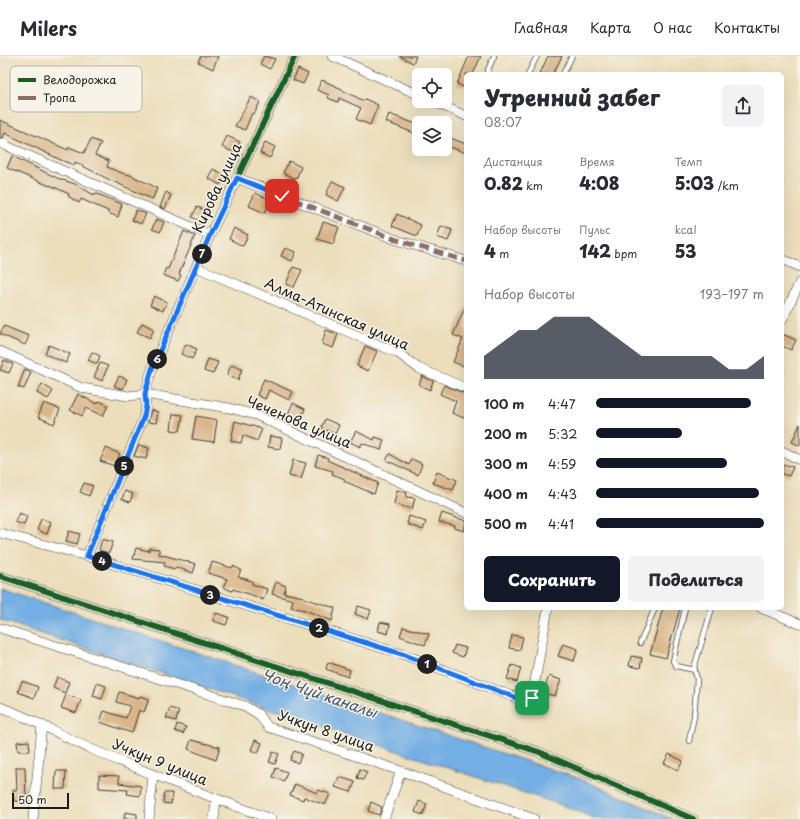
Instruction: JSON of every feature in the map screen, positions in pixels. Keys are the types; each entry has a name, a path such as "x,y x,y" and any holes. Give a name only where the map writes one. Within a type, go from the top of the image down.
{"street":[{"name":"Кирова улица","path":"87,556 144,416 146,406 145,394 152,369 210,235 295,56"},
{"path":"332,56 412,92"},
{"path":"448,108 464,115"},
{"path":"0,143 210,235"},
{"path":"237,178 397,240 464,260"},
{"path":"784,260 800,267"},
{"name":"Алма-Атинская улица","path":"196,267 398,353 418,368 464,387"},
{"path":"784,316 800,282"},
{"name":"Чеченова улица","path":"0,351 82,388 128,396 145,394 229,408 256,415 464,512"},
{"path":"784,452 800,460"},
{"path":"0,533 87,556 405,655 527,702 532,698 548,610"},
{"path":"0,576 539,752 693,819"},
{"path":"766,610 800,624"},
{"name":"Учкун 8 улица","path":"0,628 246,706 258,714 268,727 401,771 534,819"},
{"name":"Учкун 9 улица","path":"0,707 42,725 89,748 153,775 271,819"},
{"path":"33,819 42,725"},
{"path":"384,819 401,771"},
{"path":"149,819 153,775"},
{"path":"214,819 216,799"}],"lane":[{"path":"488,72 494,56"},
{"path":"529,72 537,56"},
{"path":"563,72 572,56"},
{"path":"640,643 654,610"},
{"path":"685,610 673,661 676,666 694,670"},
{"path":"689,741 694,716 697,679 694,670 696,656 711,610"}],"water":[{"name":"Чоң Чүй каналы","path":"0,588 581,779 672,819 596,819 570,808 0,620"}],"building":[{"path":"201,56 218,56 213,69 198,62"},
{"path":"264,56 275,59 270,69 260,64"},
{"path":"399,56 416,56 413,63"},
{"path":"469,56 481,56 474,72 464,72 464,87 457,84"},
{"path":"548,56 562,56 554,72 541,72"},
{"path":"298,69 308,74 303,84 293,80"},
{"path":"322,80 364,101 365,99 378,105 370,125 356,119 361,108 339,98 338,102 328,98 329,95 317,90"},
{"path":"251,97 260,102 254,114 252,113 245,130 235,126"},
{"path":"389,114 412,122 412,132 386,122"},
{"path":"0,120 68,150 69,147 84,153 91,139 101,143 95,155 109,161 107,167 127,175 128,174 157,188 153,198 152,199 106,178 75,162 74,165 63,161 5,133 3,138 0,137"},
{"path":"227,136 240,142 235,153 222,147"},
{"path":"452,139 464,143 464,152 452,148"},
{"path":"265,142 275,147 270,158 260,153"},
{"path":"12,156 57,178 75,184 94,195 95,193 122,204 118,217 81,199 79,203 68,196 69,194 7,168"},
{"path":"289,161 301,167 296,179 283,173"},
{"path":"213,169 225,175 220,185 208,178"},
{"path":"332,181 345,187 338,201 326,195"},
{"path":"166,192 171,195 165,209 160,207"},
{"path":"255,193 271,200 265,213 249,206"},
{"path":"197,207 207,211 202,222 192,217"},
{"path":"136,210 146,214 141,224 132,220"},
{"path":"397,214 421,225 417,236 392,226"},
{"path":"156,219 164,222 160,232 152,229"},
{"path":"323,222 339,227 333,244 317,239"},
{"path":"441,226 452,230 448,241 437,237"},
{"path":"234,228 248,235 243,246 229,239"},
{"path":"184,231 195,236 179,274 181,275 178,281 163,275 166,268 168,269"},
{"path":"285,248 296,252 292,261 281,256"},
{"path":"293,267 302,270 294,287 286,284"},
{"path":"154,296 167,302 163,311 150,305"},
{"path":"464,310 464,366 453,362 463,339 453,335"},
{"path":"142,323 154,329 150,338 137,332"},
{"path":"4,326 29,336 25,345 0,334"},
{"path":"326,330 338,334 333,348 322,344"},
{"path":"784,335 796,340 791,350 784,347"},
{"path":"186,344 197,349 192,359 181,354"},
{"path":"49,345 70,354 66,363 45,354"},
{"path":"365,346 377,351 368,371 357,366"},
{"path":"92,352 100,356 97,364 88,360"},
{"path":"208,359 218,362 213,374 204,371"},
{"path":"4,360 13,364 9,373 0,370"},
{"path":"100,363 108,366 102,381 94,377"},
{"path":"231,365 242,369 238,380 227,375"},
{"path":"25,369 31,372 24,389 18,387"},
{"path":"119,376 127,379 123,389 114,386"},
{"path":"422,376 433,381 430,390 419,385"},
{"path":"264,379 293,392 289,400 269,390 265,399 257,395"},
{"path":"42,384 53,391 48,399 37,393"},
{"path":"444,385 464,393 464,418 452,413 456,401 440,394"},
{"path":"78,394 97,404 99,401 108,405 103,416 86,408 82,416 70,410"},
{"path":"44,403 60,409 54,424 38,417"},
{"path":"293,403 305,409 300,419 288,414"},
{"path":"151,410 158,412 156,423 148,422"},
{"path":"173,414 183,415 180,431 171,430"},
{"path":"196,416 217,420 214,442 192,439"},
{"path":"325,419 339,425 335,434 321,428"},
{"path":"235,421 262,429 257,441 243,435 241,443 231,441"},
{"path":"800,424 800,446 792,442"},
{"path":"356,431 374,440 375,437 384,440 381,450 362,443 360,447 350,442"},
{"path":"270,436 282,438 280,449 268,447"},
{"path":"139,445 149,448 146,459 134,456"},
{"path":"106,448 120,454 115,466 100,461"},
{"path":"390,454 409,465 412,459 422,464 418,475 386,460"},
{"path":"318,455 328,458 327,460 378,483 374,494 344,481 345,479 332,474 333,471 315,466"},
{"path":"293,460 306,463 301,479 289,476"},
{"path":"784,464 793,467 789,476 784,475"},
{"path":"437,472 457,480 453,490 433,483"},
{"path":"84,483 93,486 89,496 80,492"},
{"path":"397,490 407,493 406,497 415,498 412,509 394,504"},
{"path":"125,491 133,494 130,502 122,499"},
{"path":"19,513 27,516 24,525 15,522"},
{"path":"442,513 464,520 464,531 454,528 455,526 439,522"},
{"path":"409,516 426,522 423,530 407,524"},
{"path":"41,519 51,522 47,534 37,530"},
{"path":"69,531 80,534 77,544 66,541"},
{"path":"102,539 113,542 109,553 99,550"},
{"path":"136,548 149,551 149,548 159,549 159,554 196,564 193,573 176,567 175,569 164,566 165,562 133,559"},
{"path":"212,562 232,568 233,566 241,570 238,577 252,581 252,584 267,589 263,600 252,595 233,589 232,591 223,587 227,579 208,573"},
{"path":"276,582 286,586 284,593 304,597 335,608 332,621 305,610 291,607 293,600 272,594"},
{"path":"358,606 371,610 368,619 355,614"},
{"path":"662,610 679,610 666,658 650,654"},
{"path":"216,613 229,617 226,625 213,621"},
{"path":"380,622 390,624 388,634 378,631"},
{"path":"403,627 429,634 425,645 400,636"},
{"path":"512,635 523,637 520,650 509,648"},
{"path":"563,644 578,649 574,661 558,656"},
{"path":"455,645 466,648 463,657 452,653"},
{"path":"631,656 642,658 640,668 629,666"},
{"path":"328,662 350,670 348,677 326,669"},
{"path":"512,665 521,668 517,682 507,679"},
{"path":"549,676 561,680 555,696 543,693"},
{"path":"57,677 69,682 65,693 53,688"},
{"path":"22,681 38,687 34,698 18,692"},
{"path":"97,683 106,686 102,699 93,696"},
{"path":"119,692 139,698 140,696 149,699 144,712 139,710 132,733 100,722 104,711 126,718 130,706 116,702"},
{"path":"66,695 81,700 76,713 61,708"},
{"path":"170,708 179,711 176,721 166,718"},
{"path":"177,724 186,727 183,734 175,731"},
{"path":"191,740 220,747 216,760 188,749"},
{"path":"255,740 262,743 258,753 251,750"},
{"path":"29,741 30,751 18,751 17,742"},
{"path":"294,751 302,754 298,763 290,760"},
{"path":"273,752 279,754 275,764 269,762"},
{"path":"669,754 683,761 678,770 664,763"},
{"path":"16,767 25,767 26,801 14,801 13,790 17,790"},
{"path":"276,768 287,772 284,781 273,777"},
{"path":"360,769 367,772 363,780 357,778"},
{"path":"56,771 66,771 65,789 55,789"},
{"path":"99,775 119,776 119,783 141,786 140,796 127,794 128,790 99,788"},
{"path":"339,777 355,782 351,792 335,787"},
{"path":"295,784 317,793 319,790 330,794 325,805 304,797 303,800 290,795"},
{"path":"164,793 172,793 171,804 163,803"},
{"path":"419,801 427,804 423,815 415,812"},
{"path":"371,802 382,807 379,815 368,811"},
{"path":"125,812 137,814 137,819 124,819"}],"marked path":[{"path":"237,178 397,240 464,260"}],"cycle path":[{"path":"87,556 144,416 146,405 145,394 152,369 210,235 295,56"},
{"path":"0,576 539,752 693,819"}],"route":[{"path":"282,196 237,178 210,235 152,369 145,394 146,406 144,416 87,556 405,655 527,702 532,698"}]}
